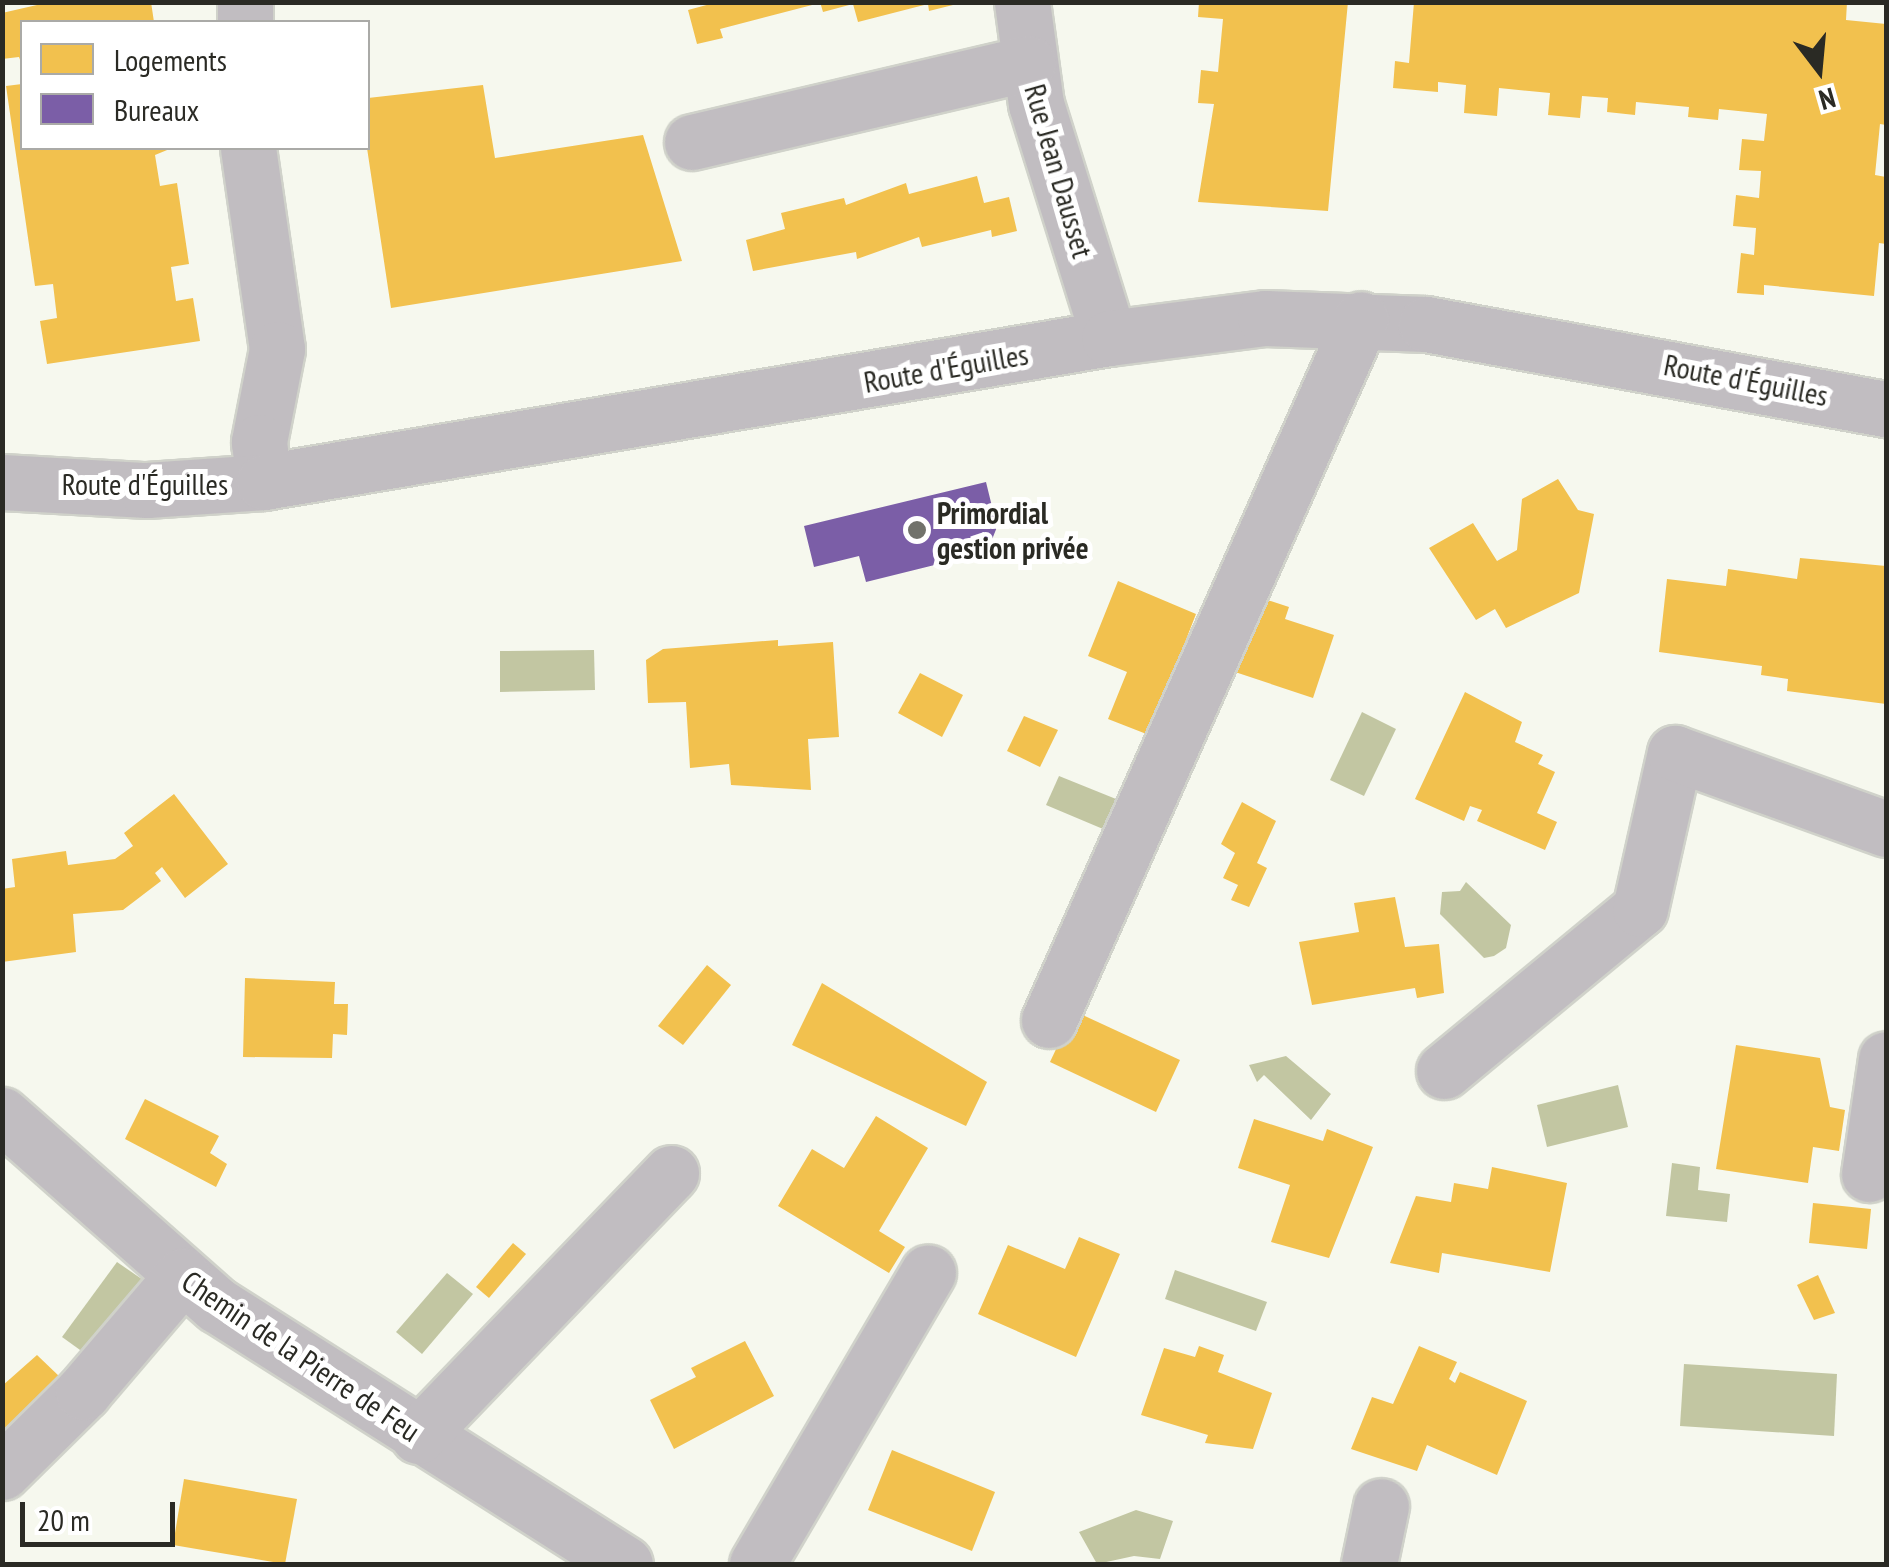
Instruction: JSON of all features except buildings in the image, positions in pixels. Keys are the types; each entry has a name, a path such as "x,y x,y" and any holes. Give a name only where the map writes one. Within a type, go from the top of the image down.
{"street":[{"name":"Rue Jean Dausset","path":"1022,2 1028,62 1109,338"},
{"path":"692,142 1028,62"},
{"path":"248,150 277,349 259,442 264,482"},
{"name":"Route d'Éguilles","path":"2,482 147,490 264,482 1109,338 1265,318 1361,319 1672,364 1886,409"},
{"path":"1049,1020 1361,319"},
{"path":"1444,1071 1640,910 1675,753 1886,829"},
{"path":"1870,1174 1886,1059"},
{"name":"Chemin de la Pierre de Feu","path":"2,1114 182,1276 418,1436 625,1564"},
{"path":"418,1436 671,1173"},
{"path":"757,1564 928,1272"},
{"path":"2,1472 84,1392 182,1276"},
{"path":"1369,1564 1381,1506"}],"shaded area":[{"path":"594,650 595,690 500,692 500,651"},
{"path":"1362,712 1396,729 1364,796 1330,780"},
{"path":"1059,776 1116,799 1103,829 1046,805"},
{"path":"1466,882 1511,925 1506,948 1494,956 1484,958 1440,914 1442,892 1460,891"},
{"path":"1286,1056 1331,1094 1311,1120 1264,1075 1257,1082 1249,1065"},
{"path":"1618,1085 1628,1127 1547,1147 1537,1105"},
{"path":"1672,1163 1700,1167 1698,1190 1730,1194 1727,1222 1666,1216"},
{"path":"117,1262 149,1284 94,1360 62,1337"},
{"path":"1175,1270 1267,1302 1256,1331 1165,1299"},
{"path":"447,1273 473,1294 422,1354 396,1332"},
{"path":"1684,1364 1837,1374 1834,1436 1680,1426"},
{"path":"1136,1510 1173,1521 1160,1559 1134,1556 1097,1564 1079,1532"}],"place":[{"name":"Primordial gestion privée","path":"917,530"}]}
